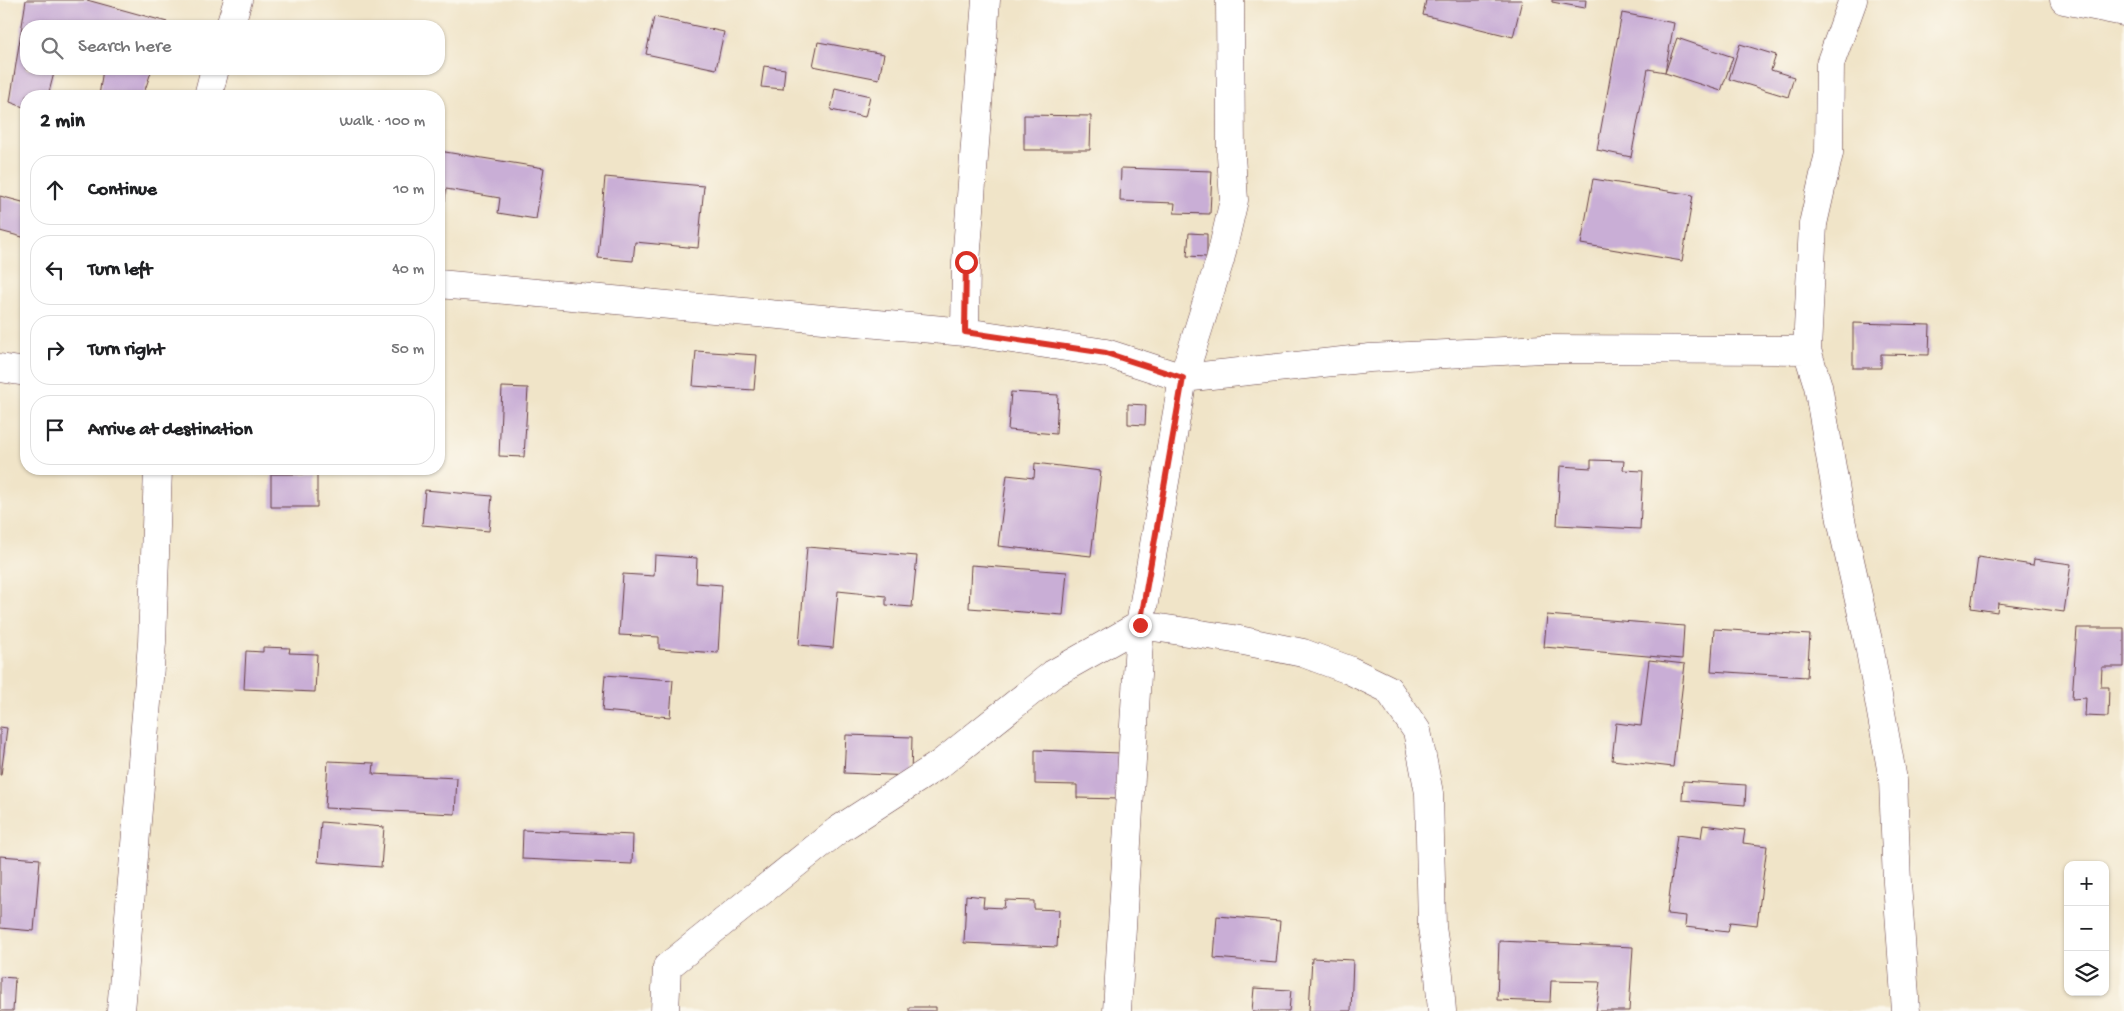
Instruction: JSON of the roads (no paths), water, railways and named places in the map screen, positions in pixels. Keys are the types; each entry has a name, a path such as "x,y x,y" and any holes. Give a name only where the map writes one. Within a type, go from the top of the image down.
{"street":[{"path":"232,20 238,0"},
{"path":"965,332 966,262 986,0"},
{"path":"1116,1011 1140,625 1183,378 1220,260 1234,200 1231,156 1230,0"},
{"path":"1853,0 1830,64 1829,153 1813,224 1807,350 1818,386 1841,520 1870,645 1893,780 1897,883 1906,1011"},
{"path":"2077,1 2124,12"},
{"path":"210,90 214,75"},
{"path":"445,285 965,332 1106,353 1183,378 1370,358 1542,349 1807,350"},
{"path":"0,368 20,371"},
{"path":"121,1011 152,643 158,475"},
{"path":"665,1011 667,967 838,830 940,764 1053,674 1140,625 1234,639 1303,653 1349,670 1388,689 1417,731 1428,793 1432,927 1442,1011"}]}
